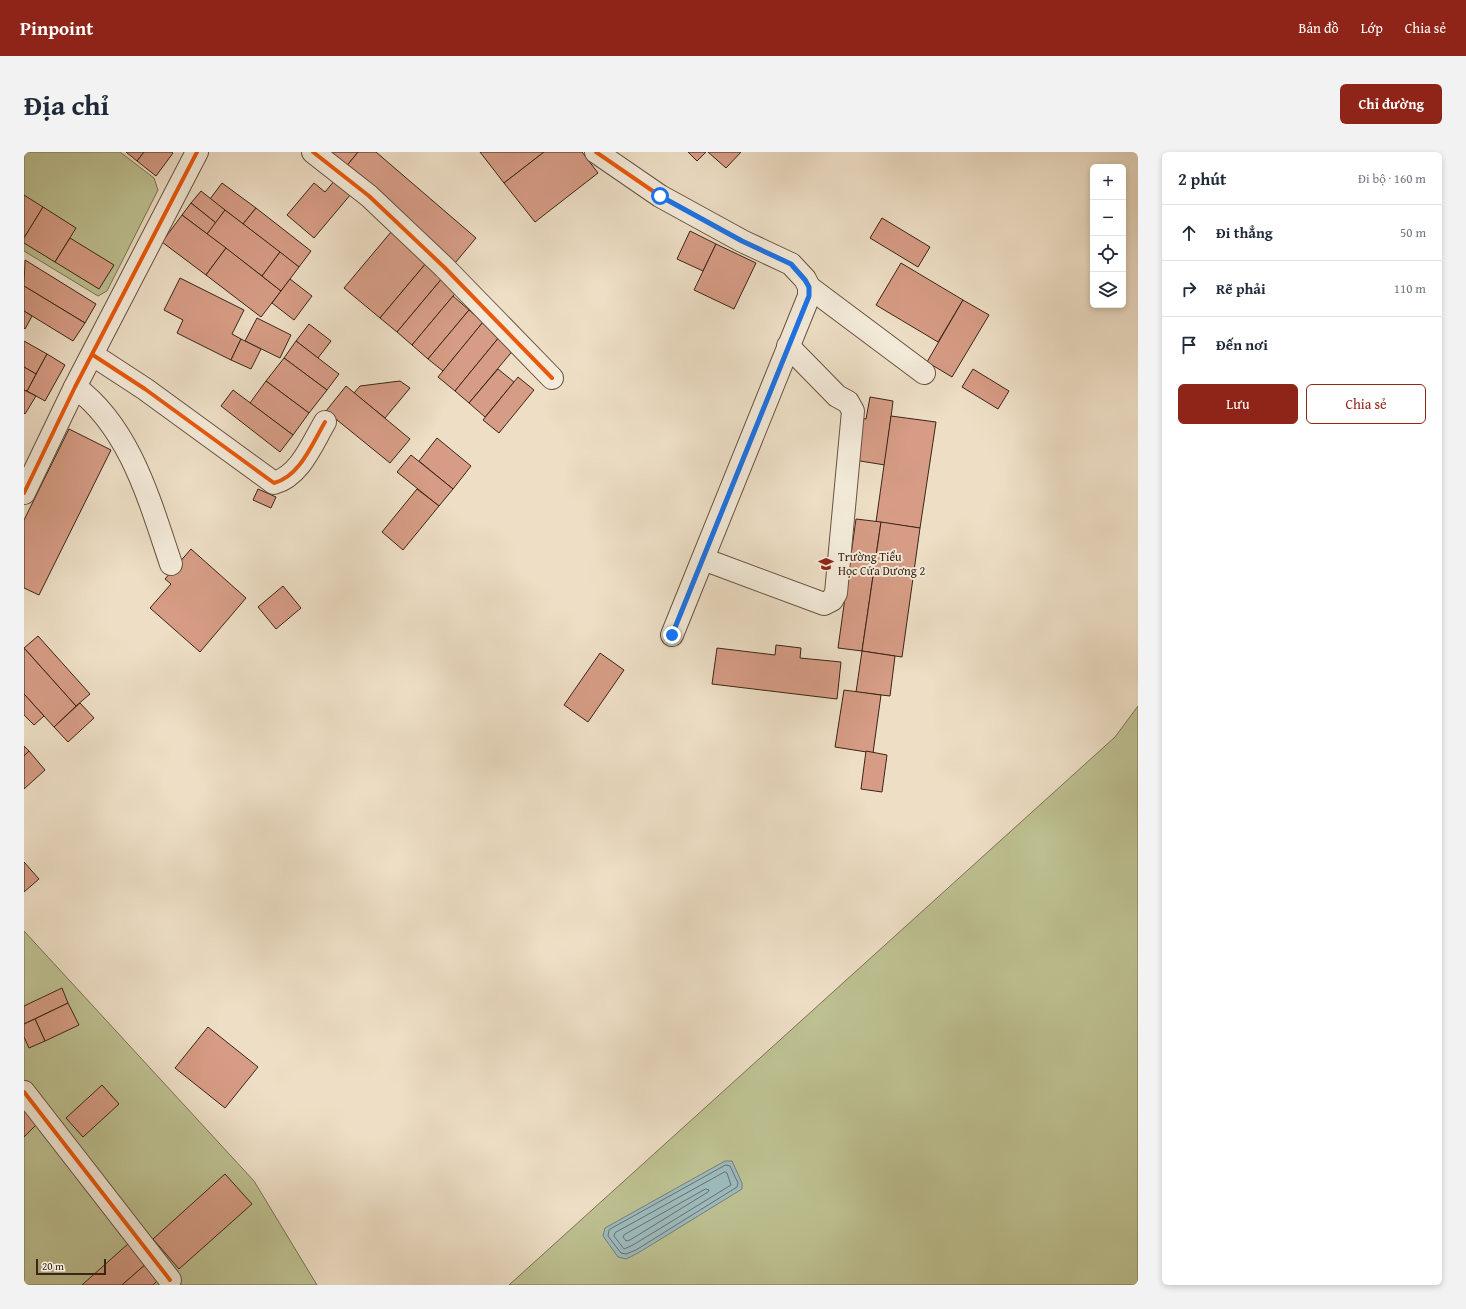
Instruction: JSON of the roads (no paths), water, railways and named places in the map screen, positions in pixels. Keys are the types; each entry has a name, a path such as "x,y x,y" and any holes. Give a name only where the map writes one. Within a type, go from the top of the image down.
{"street":[{"path":"24,493 75,387 93,355 197,152"},
{"path":"313,152 369,196 438,261 552,378"},
{"path":"596,152 660,196 742,241 791,264 799,271 809,287 924,373"},
{"path":"672,635 809,296 809,287"},
{"path":"703,559 824,604 832,600 836,593 853,411 848,402 837,396 788,346"},
{"path":"93,355 145,389 274,483 284,481 298,468 325,422"},
{"path":"75,387 88,397 105,415 127,451 148,497 171,564"},
{"path":"24,1092 170,1280"}],"water":[{"path":"725,1161 732,1161 742,1183 742,1189 638,1253 626,1259 618,1257 603,1236 605,1228"}],"place":[{"name":"Trường Tiểu Học Cửa Dương 2","path":"826,564"}]}
